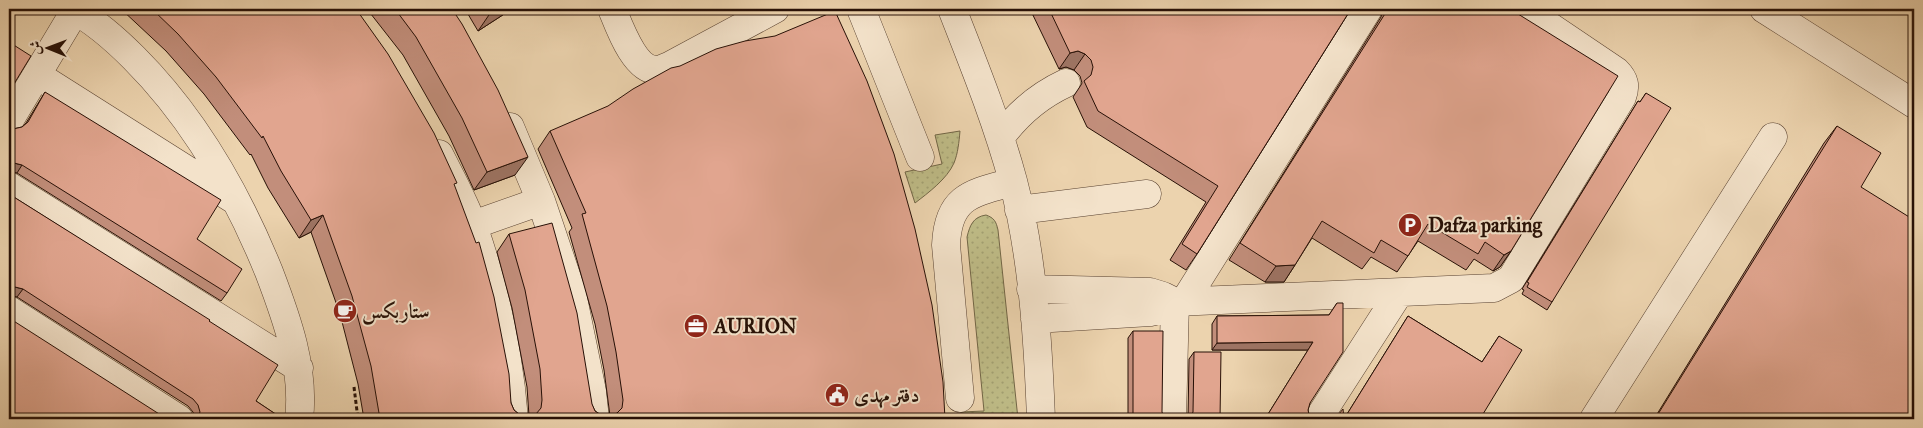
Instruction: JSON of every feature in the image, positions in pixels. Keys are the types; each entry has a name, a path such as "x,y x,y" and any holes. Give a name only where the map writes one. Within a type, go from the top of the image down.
{"street":[{"path":"612,9 635,57 644,67 657,70 775,9"},
{"path":"861,9 920,157"},
{"path":"952,9 1000,138 1013,182 1035,319 1041,419"},
{"path":"1172,419 1179,302 1368,9"},
{"path":"1035,319 1150,312 1164,309 1179,302 1494,288 1511,279 1622,97 1625,88 1623,78 1616,71 1524,9"},
{"path":"1764,9 1914,104"},
{"path":"9,121 74,10 121,45 160,86 200,138 237,202 257,244 275,288 299,368 302,400 299,419"},
{"path":"37,75 237,202"},
{"path":"1000,138 1013,120 1028,105 1046,92 1066,83"},
{"path":"500,102 541,201 572,293 592,391 594,419"},
{"path":"430,136 473,225 497,311 512,390 514,419"},
{"path":"1594,419 1773,137"},
{"path":"960,398 946,245 947,228 953,212 964,199 979,191 1013,182"},
{"path":"9,186 299,368"},
{"path":"1019,210 1147,194"},
{"path":"473,225 541,201"},
{"path":"1031,289 1150,292 1179,302"},
{"path":"1318,419 1399,293"},
{"path":"9,310 179,419"}],"path":[{"path":"354,387 358,419"}],"shaded area":[{"path":"960,131 959,143 951,169 937,185 915,203 905,172 942,164 935,135"},
{"path":"986,215 994,220 998,230 1018,419 961,419 961,412 984,411 967,237 973,222"}],"building":[{"path":"152,9 356,9 388,54 434,133 457,183 454,184 476,243 479,242 494,297 509,374 511,403 514,410 520,415 528,417 536,414 541,408 540,369 525,290 509,234 552,223 577,313 592,404 595,411 610,417 622,408 623,400 607,306 582,214 586,213 550,131 608,106 633,89 671,68 680,66 716,49 745,41 775,36 835,11 867,81 894,154 915,229 932,305 943,382 945,419 385,419 385,417 380,419 371,366 352,296 323,215 311,220 281,171 263,136 262,138 216,77 178,34"},
{"path":"395,9 452,9 498,90 528,157 487,172 462,118 416,37"},
{"path":"1049,9 1351,9 1197,254 1182,244 1218,186 1098,111 1084,81 1091,75 1093,67 1091,60 1085,54 1078,51 1070,53"},
{"path":"1388,9 1510,9 1618,76 1511,251 1504,255 1485,242 1478,254 1428,224 1408,256 1381,240 1374,253 1322,221 1295,265 1276,266 1240,243"},
{"path":"9,42 31,56 9,92"},
{"path":"45,92 221,200 197,239 242,269 227,293 22,165 9,164 9,128 22,127 28,122"},
{"path":"1646,93 1671,108 1552,302 1527,287 1529,283 1527,282 1638,101 1640,102"},
{"path":"1837,126 1881,153 1861,187 1914,220 1914,419 1655,419"},
{"path":"9,194 278,365 256,401 283,419 197,419 200,412 198,405 193,399 23,289 9,288"},
{"path":"1337,303 1343,303 1343,352 1310,403 1308,410 1310,419 1265,419 1313,342 1217,343 1217,316 1329,315"},
{"path":"1408,316 1482,362 1499,336 1522,350 1480,419 1344,419"},
{"path":"9,318 167,419 9,419"},
{"path":"1133,331 1163,331 1162,412 1164,419 1133,419"},
{"path":"1194,352 1221,352 1220,419 1190,419 1193,412"},
{"path":"1343,409 1344,419 1335,419"},
{"path":"1075,418 1133,419 1076,419"}],"place":[{"name":"Dafza parking","path":"1410,225"},
{"name":"ستاربكس","path":"345,311"},
{"name":"AURION","path":"696,326"},
{"name":"دفتر مهدى","path":"837,395"}]}
